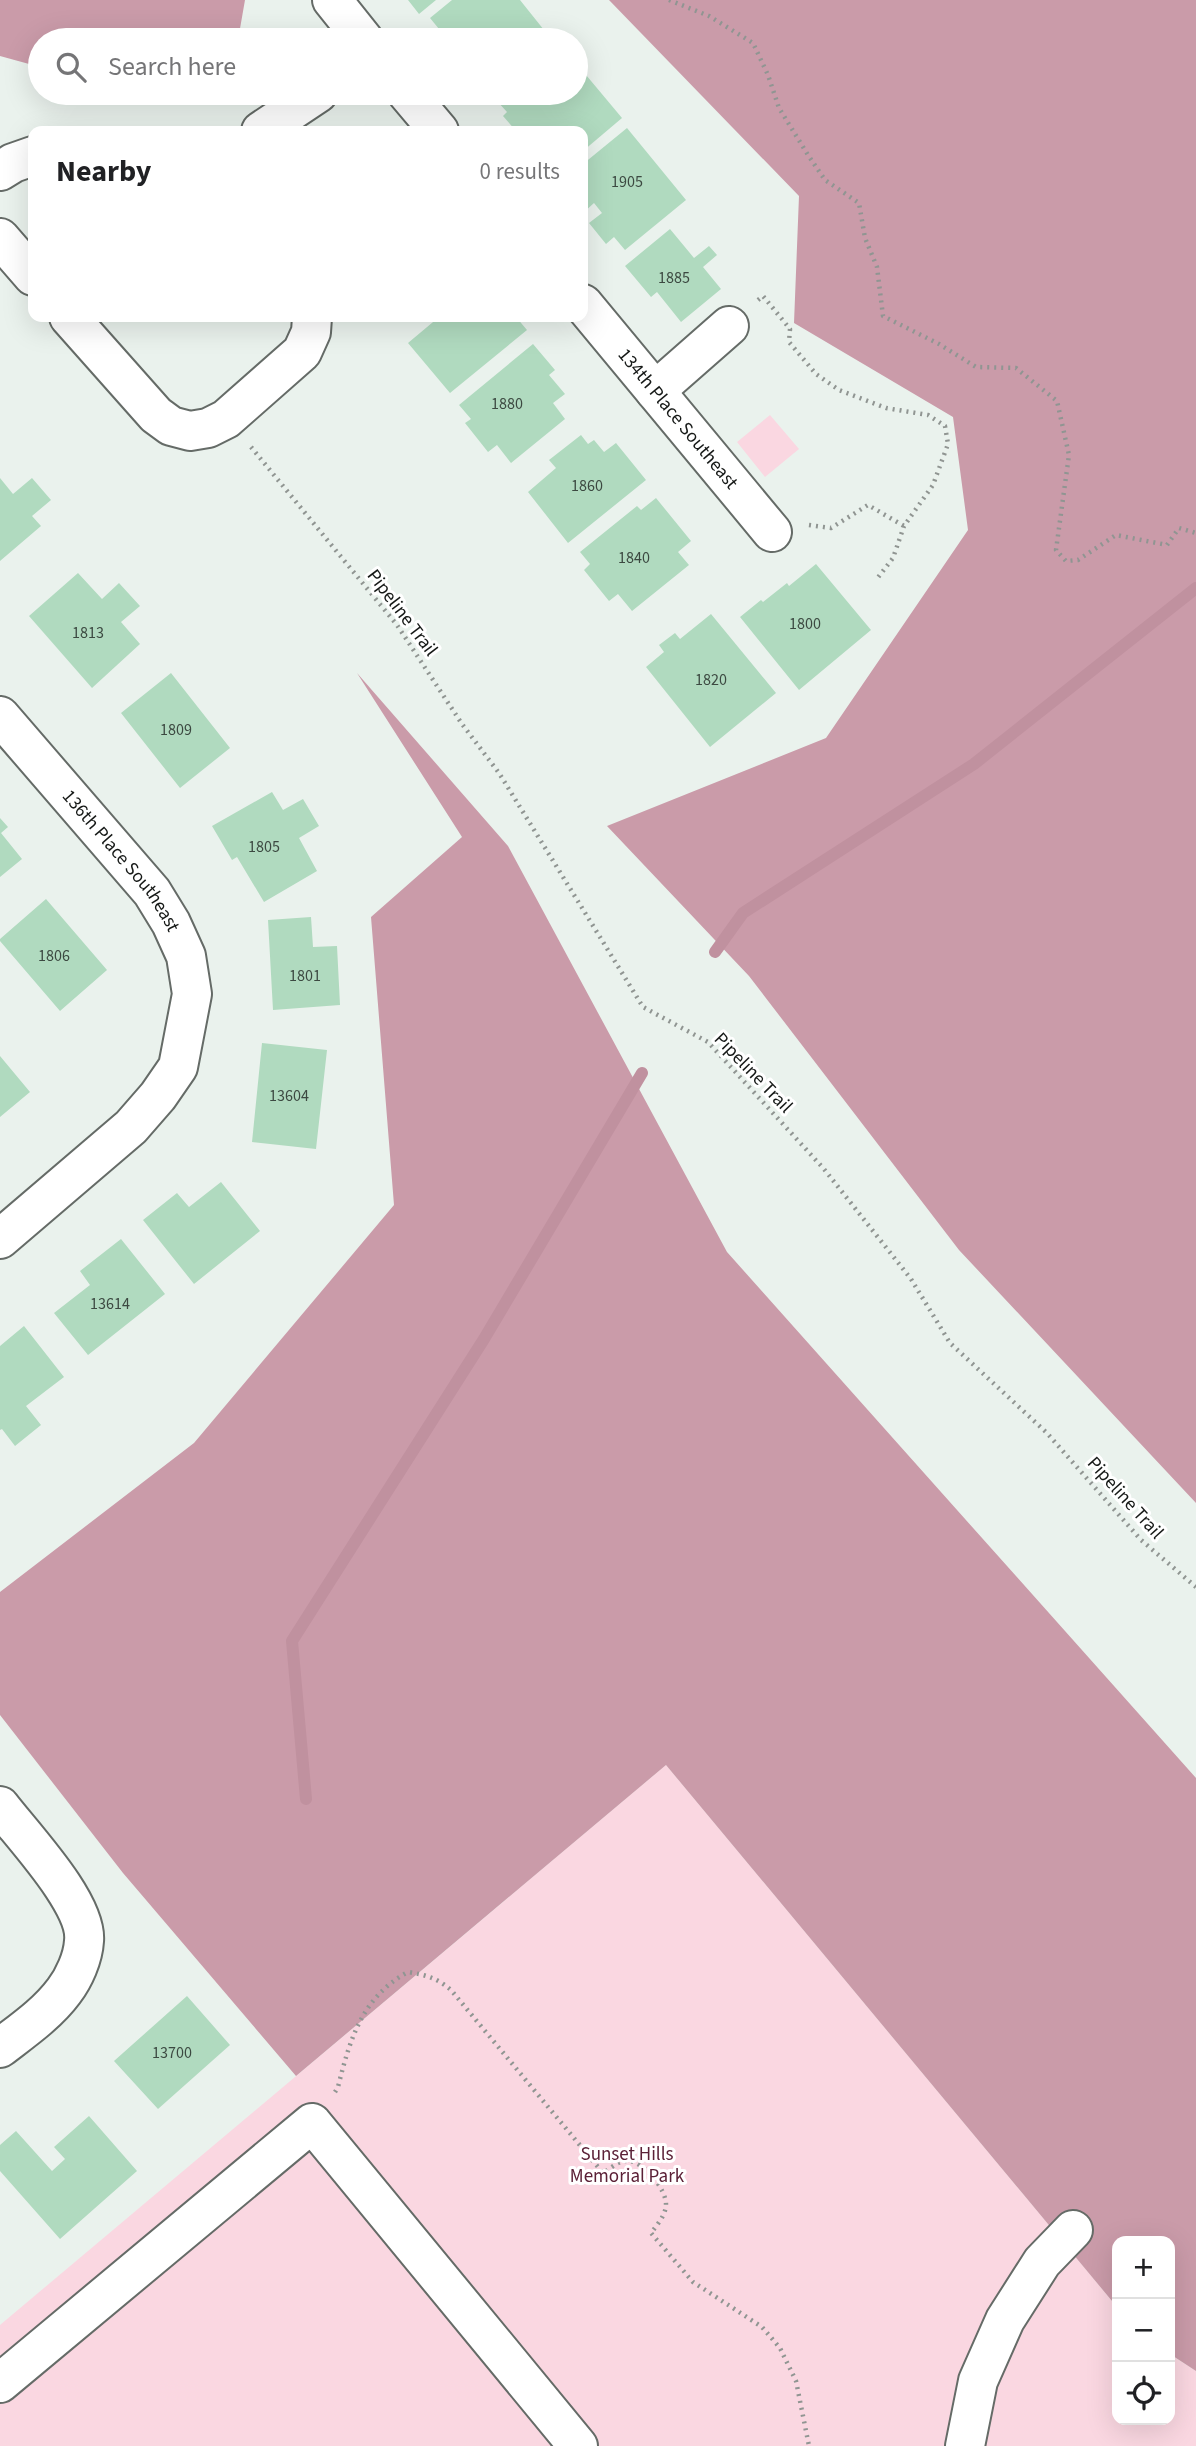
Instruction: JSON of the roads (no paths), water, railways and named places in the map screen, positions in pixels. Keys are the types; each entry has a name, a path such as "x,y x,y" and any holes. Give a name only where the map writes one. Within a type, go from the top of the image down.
{"street":[{"path":"332,0 354,28"},
{"path":"268,126 300,105"},
{"path":"417,105 435,126"},
{"path":"0,171 28,158"},
{"path":"0,238 28,270"},
{"name":"134th Place Southeast","path":"588,310 655,391 785,528"},
{"path":"73,322 156,415 171,426 190,431 208,428 226,419 302,352 311,332 312,322"},
{"path":"655,391 729,326"},
{"name":"136th Place Southeast","path":"0,716 152,892 171,923 186,957 192,994 178,1066 158,1096 131,1127 0,1239"},
{"path":"0,1807 63,1886 78,1910 85,1940 77,1969 64,1991 36,2020 0,2048"},
{"path":"0,2383 312,2123 578,2446"},
{"path":"965,2446 978,2381 1005,2320 1042,2262 1073,2230"}],"waterway":[{"path":"715,952 743,913 974,764 1196,588"},
{"path":"306,1799 292,1641 484,1339 642,1073"}],"park label":[{"name":"Sunset Hills Memorial Park","path":"627,2165"}]}
